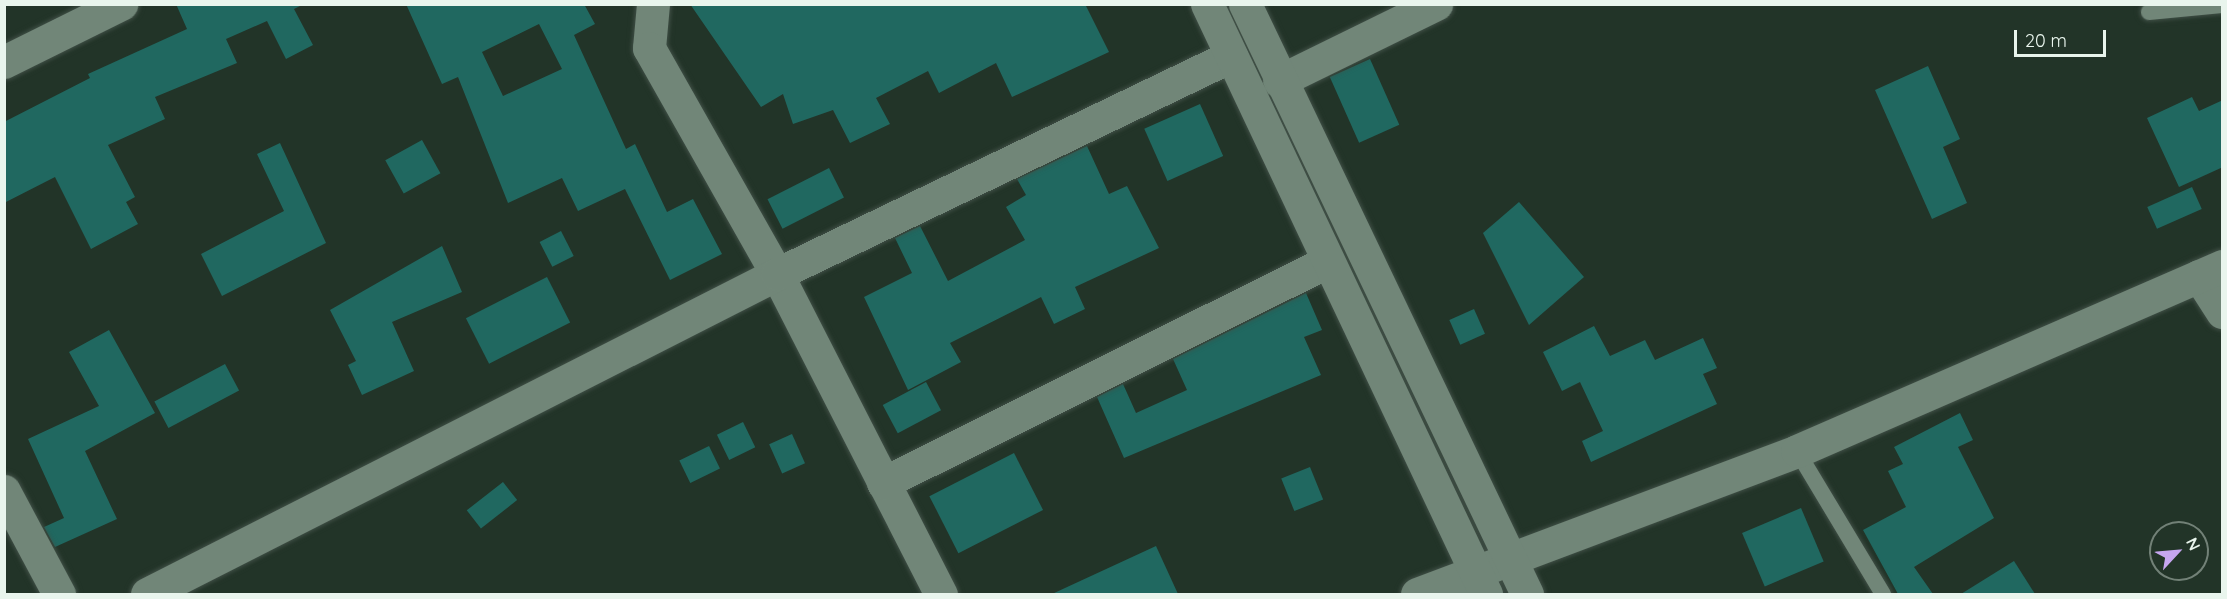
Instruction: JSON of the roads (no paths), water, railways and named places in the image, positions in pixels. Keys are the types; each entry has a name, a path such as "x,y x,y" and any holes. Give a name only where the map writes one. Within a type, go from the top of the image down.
{"street":[{"path":"4,62 121,4"},
{"path":"654,4 649,48 777,274 941,594"},
{"path":"1207,4 1481,583"},
{"path":"1245,4 1279,81 1527,594"},
{"path":"1279,81 1436,4"},
{"path":"147,594 777,274 1231,56"},
{"path":"883,483 1328,261"},
{"path":"1417,594 1481,583 1509,559 1797,451 2211,271 2223,312"},
{"path":"4,491 59,594"}],"lane":[{"path":"2149,12 2223,5"},
{"path":"1797,451 1883,594"}]}
